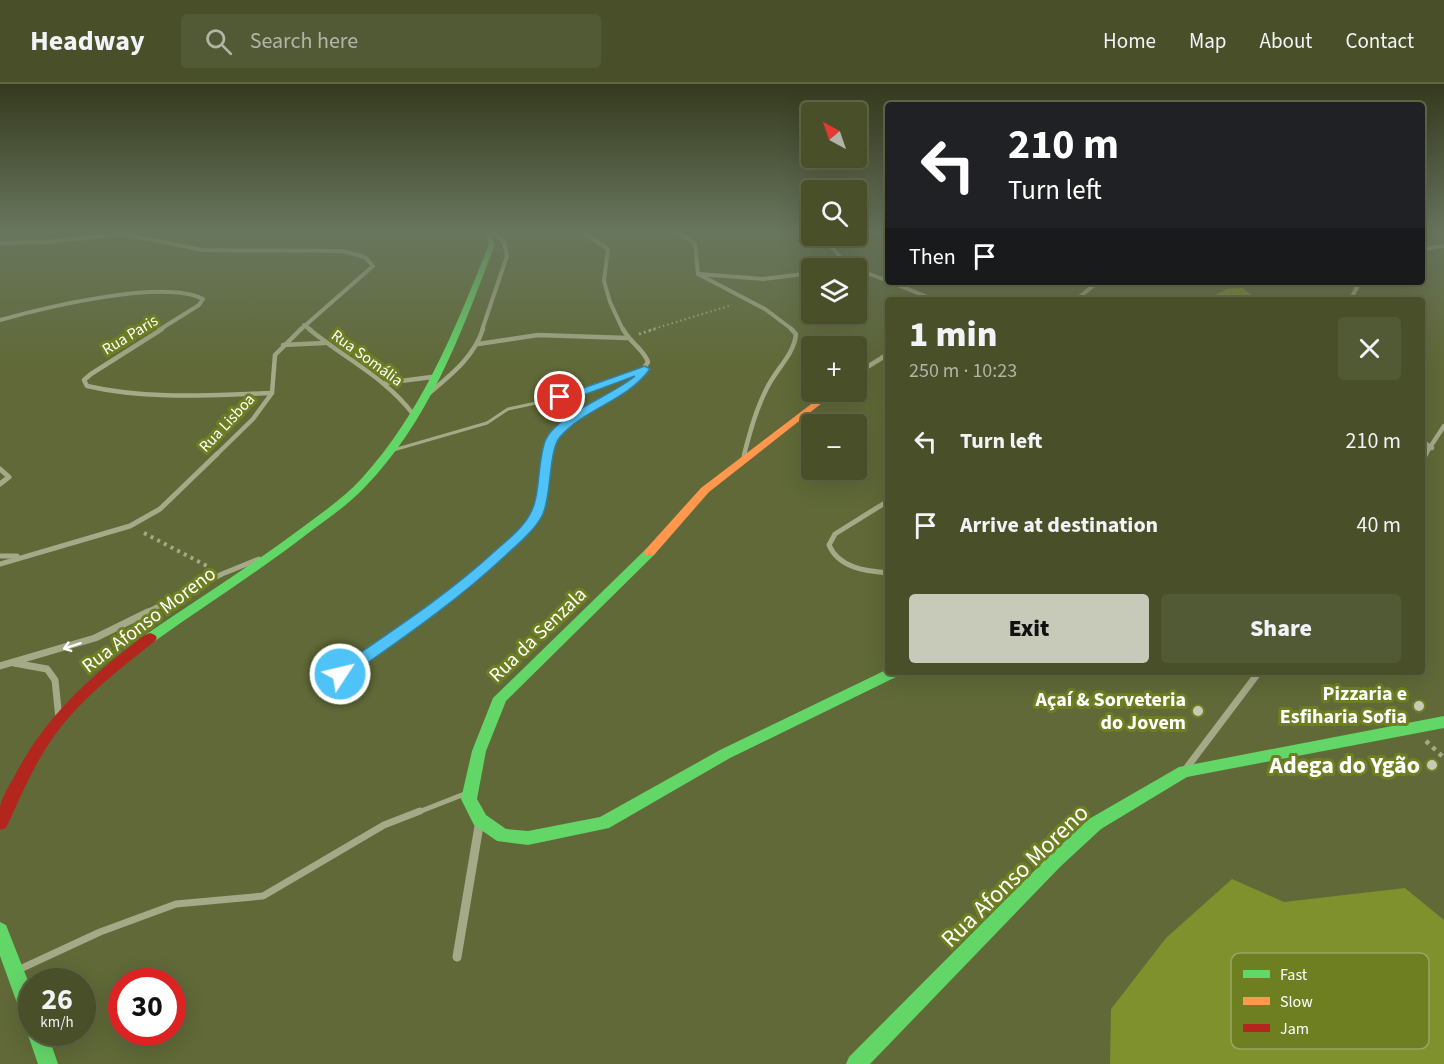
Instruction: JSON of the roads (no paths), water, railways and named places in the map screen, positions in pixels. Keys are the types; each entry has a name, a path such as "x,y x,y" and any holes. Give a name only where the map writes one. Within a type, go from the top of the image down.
{"main road":[{"name":"Rua Afonso Moreno","path":"0,823 28,766 59,719 86,691 154,635 278,552 367,479 413,414 454,336 478,277"},
{"name":"Rua da Senzala","path":"470,792 479,751 500,698 639,565 705,490 819,402"},
{"path":"470,792 469,799 480,820 503,836 528,838 603,823 725,754 887,675"},
{"name":"Rua Afonso Moreno","path":"856,1064 1054,862 1095,824 1184,771 1444,722"},
{"path":"0,931 18,982"},
{"path":"42,1046 48,1064"}],"street":[{"path":"282,345 363,277"},
{"name":"Rua Afonso Moreno","path":"419,402 465,362 478,344 500,277"},
{"path":"340,674 431,611 475,577 513,541 537,515 552,439 571,419 622,391 638,379 645,369 648,362 646,356 627,338 606,291 605,277"},
{"path":"703,277 787,323 796,334 796,342 772,377 751,427 744,458"},
{"path":"734,277 763,279 782,277"},
{"path":"897,285 927,297"},
{"path":"1080,297 1094,285"},
{"name":"Rua Paris","path":"0,320 104,296 192,293 203,299 199,305 91,374 84,380 87,386 111,393 161,395 272,393"},
{"name":"Rua Somália","path":"304,325 324,343 385,383 405,401 413,414"},
{"path":"478,344 538,335 627,338"},
{"path":"282,345 324,343"},
{"name":"Rua Lisboa","path":"0,564 130,526 160,509 253,419 272,393 275,355 282,345"},
{"path":"867,367 885,356"},
{"path":"385,383 432,377"},
{"path":"1425,456 1444,426"},
{"path":"1425,443 1432,448"},
{"path":"0,469 9,477 0,484"},
{"path":"885,503 835,534 829,545 830,551 847,564 865,570 885,573"},
{"name":"Rua Afonso Moreno","path":"0,666 95,638 222,574 278,552"},
{"path":"0,556 22,556"},
{"path":"11,662 47,669 55,680 59,719"},
{"path":"1184,771 1257,675"},
{"path":"456,957 480,820"}],"lane":[{"path":"387,452 488,423 508,409 578,394 645,369"},
{"path":"14,972 100,932 176,904 262,896 384,825 470,792"}],"place":[{"name":"Pizzaria e Esfiharia Sofia","path":"1419,706"},
{"name":"Açaí & Sorveteria do Jovem","path":"1198,711"},
{"name":"Adega do Ygão","path":"1432,765"}]}
